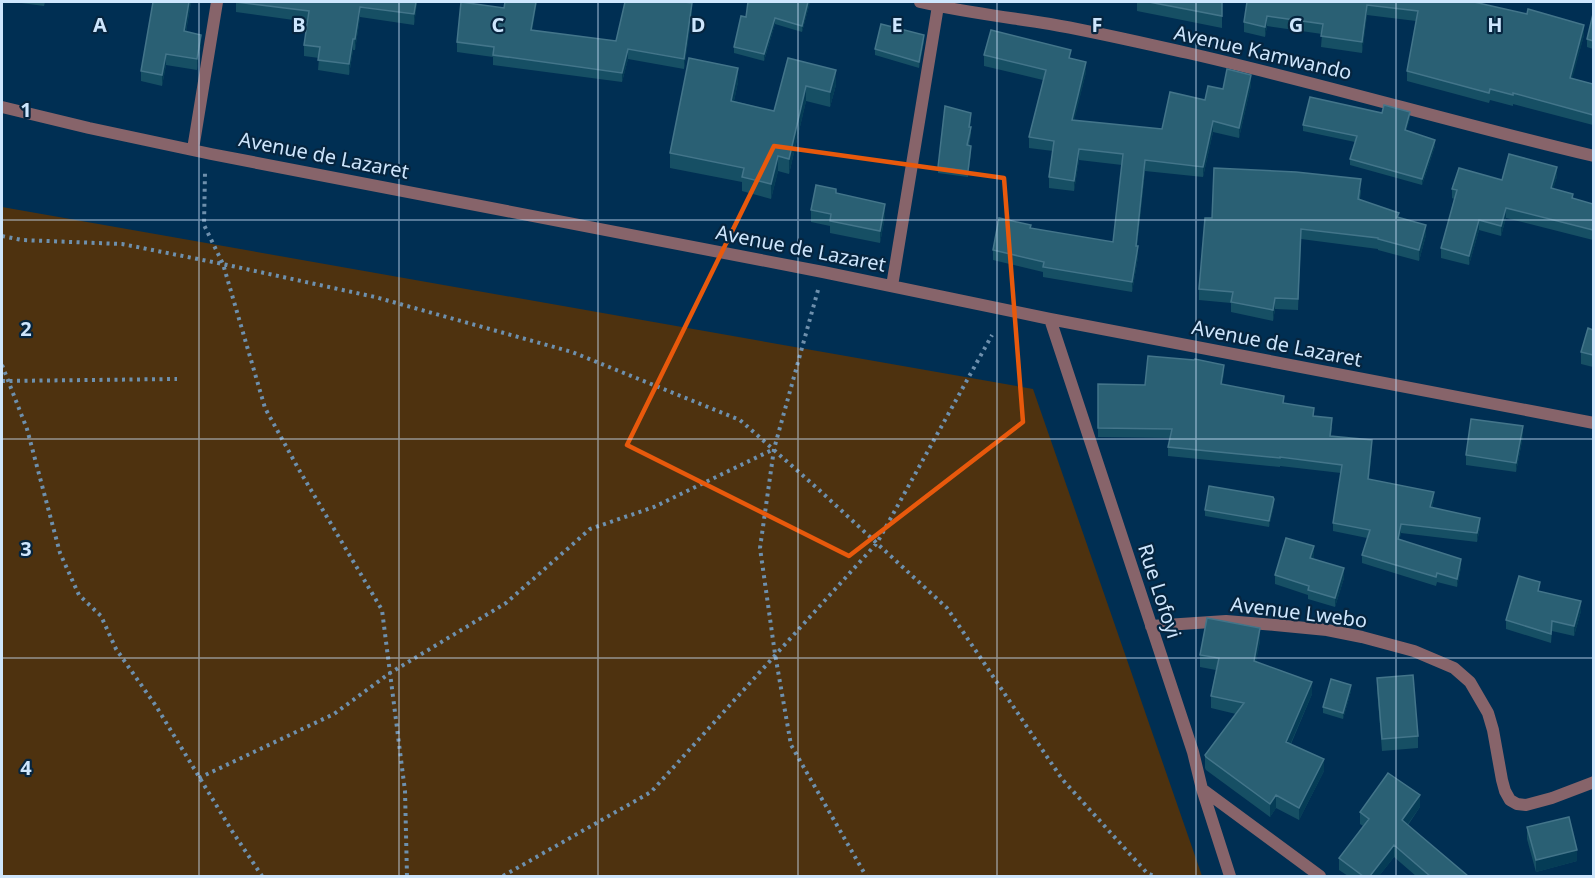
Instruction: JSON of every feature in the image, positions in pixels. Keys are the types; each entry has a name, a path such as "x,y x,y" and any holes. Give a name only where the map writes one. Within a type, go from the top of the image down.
{"street":[{"path":"193,149 217,2"},
{"name":"Avenue Kamwando","path":"920,2 1053,25 1189,54 1593,156"},
{"path":"892,286 939,6"},
{"name":"Avenue de Lazaret","path":"2,106 89,128 211,154 1593,423"},
{"name":"Rue Lofoyi","path":"1050,319 1192,752 1230,876"},
{"name":"Avenue Lwebo","path":"1151,626 1226,621 1266,624 1327,630 1414,651 1454,668 1470,682 1488,713 1502,780 1510,800 1526,805 1552,798 1593,782"},
{"path":"1202,789 1320,876"}],"path":[{"path":"211,154 205,169 204,225 223,264 266,408 298,468 382,610 405,791 407,876"},
{"path":"2,236 22,240 122,243 375,297 572,352 740,420 947,608 1062,779 1147,873 1154,876"},
{"path":"823,272 774,449 760,548 791,745 866,876"},
{"path":"503,876 651,792 877,543 992,335"},
{"path":"2,365 27,429 60,553 79,596 100,616 116,649 156,706 262,876"},
{"path":"2,381 177,379"},
{"path":"199,778 334,714 390,673 506,603 590,529 654,507 774,449"}],"highlighted area":[{"path":"774,146 1004,178 1023,422 849,556 627,445"}],"shaded area":[{"path":"2,207 1033,389 1202,876 2,876"}],"building":[{"path":"153,2 189,2 184,31 201,35 197,59 166,54 162,75 141,71"},
{"path":"236,2 416,2 414,14 360,7 349,64 318,60 320,47 304,45 309,11"},
{"path":"461,2 504,8 505,2 536,2 531,30 616,41 625,2 692,3 684,59 628,49 622,73 493,55 494,47 457,42"},
{"path":"748,2 808,2 802,26 775,18 764,54 734,47 741,16 746,17"},
{"path":"1149,2 1222,2 1222,16"},
{"path":"1247,2 1474,2 1527,14 1528,9 1584,25 1570,78 1593,84 1593,115 1513,93 1513,95 1490,89 1489,93 1407,71 1418,11 1367,5 1362,42 1321,36 1323,24 1267,16 1265,27 1244,22"},
{"path":"1593,14 1593,41 1587,39"},
{"path":"881,24 924,35 919,62 875,49"},
{"path":"991,30 1071,50 1069,58 1086,62 1072,120 1162,129 1170,92 1205,100 1208,86 1223,89 1227,69 1251,75 1239,128 1213,121 1203,167 1145,160 1136,246 1138,246 1132,282 1043,267 1044,262 993,250 999,218 1031,225 1030,228 1113,242 1123,154 1079,149 1074,181 1049,177 1054,141 1029,137 1046,70 984,55"},
{"path":"689,58 738,68 731,101 774,111 788,58 836,70 830,92 806,86 789,159 778,156 771,184 742,177 744,168 670,153"},
{"path":"1310,97 1382,113 1384,105 1410,112 1405,130 1435,140 1422,179 1350,159 1357,136 1303,125"},
{"path":"945,106 971,113 967,145 971,146 968,171 938,167"},
{"path":"1509,154 1557,167 1551,188 1573,194 1572,198 1593,204 1593,230 1506,208 1501,226 1479,220 1469,256 1441,248 1457,190 1452,189 1459,168 1502,180"},
{"path":"1214,168 1296,172 1361,179 1358,199 1399,213 1397,217 1426,225 1419,250 1378,238 1301,229 1298,299 1275,298 1273,310 1231,302 1233,292 1199,289 1205,218 1212,218"},
{"path":"816,185 836,189 836,193 885,204 880,231 830,221 831,214 811,210"},
{"path":"1588,328 1593,330 1593,355 1581,352"},
{"path":"1148,356 1195,359 1224,365 1221,384 1284,396 1283,403 1314,408 1313,416 1332,418 1330,436 1372,440 1368,479 1434,492 1430,507 1480,518 1477,533 1401,524 1398,539 1461,559 1457,579 1437,573 1436,577 1362,555 1370,530 1333,523 1342,465 1168,447 1172,429 1098,428 1098,384 1145,385"},
{"path":"1471,419 1523,426 1516,463 1466,455"},
{"path":"1209,486 1273,497 1269,521 1205,510"},
{"path":"1286,538 1314,546 1310,558 1344,568 1335,598 1308,590 1309,586 1275,575"},
{"path":"1519,576 1540,582 1538,591 1581,601 1574,626 1552,621 1551,634 1506,620"},
{"path":"1207,618 1260,628 1254,661 1312,682 1286,742 1324,759 1299,808 1276,795 1270,804 1205,755 1244,703 1211,696 1219,658 1200,655"},
{"path":"1413,675 1418,736 1382,739 1377,678"},
{"path":"1331,679 1351,685 1343,713 1323,707"},
{"path":"1388,773 1420,795 1402,820 1468,876 1430,876 1394,845 1370,876 1363,876 1339,858 1369,819 1360,812"},
{"path":"1569,817 1577,850 1536,860 1527,827"}]}
